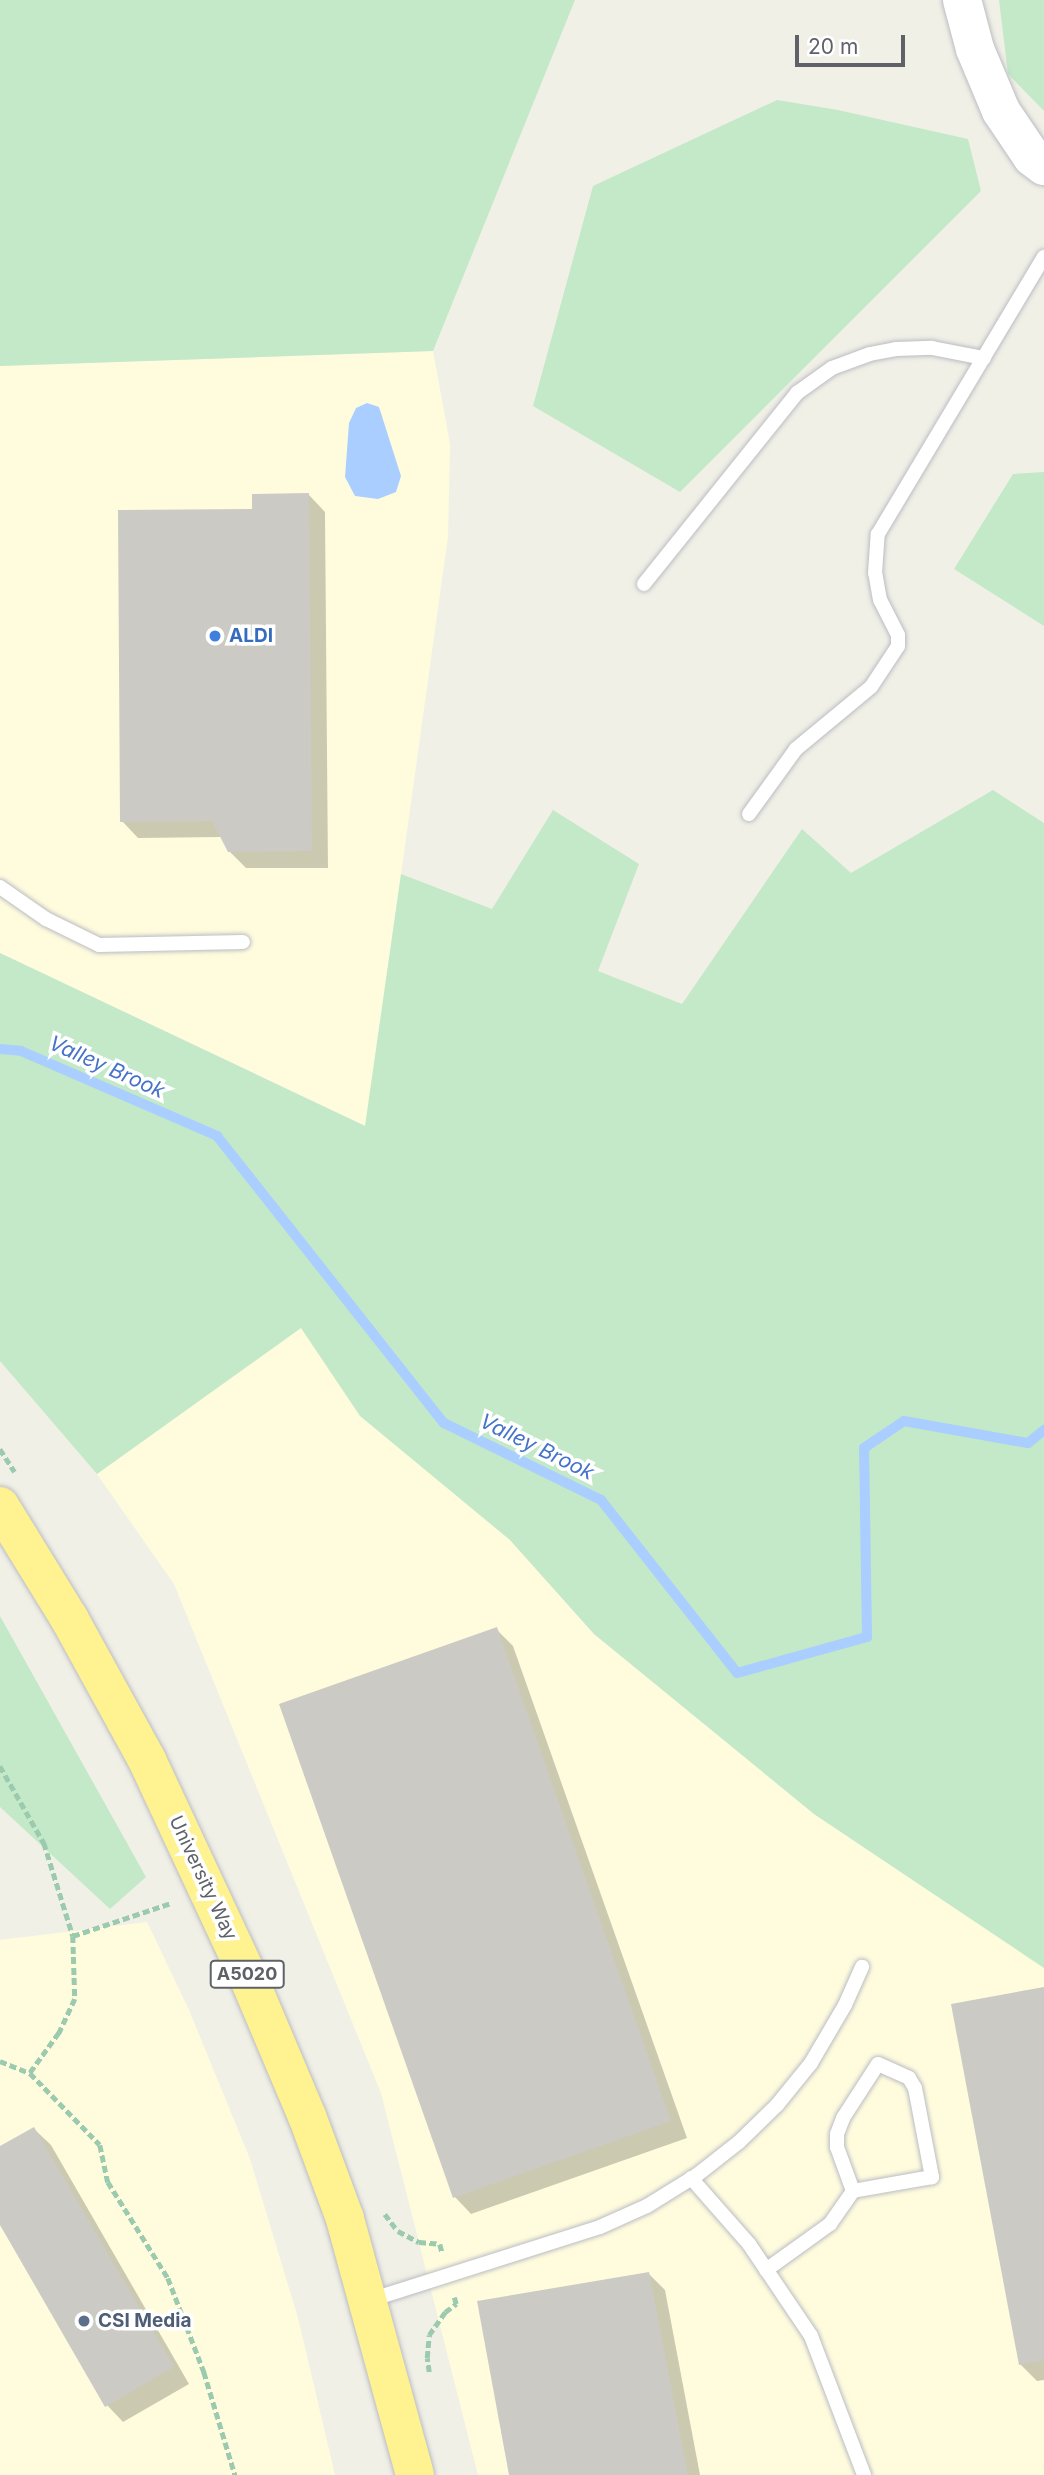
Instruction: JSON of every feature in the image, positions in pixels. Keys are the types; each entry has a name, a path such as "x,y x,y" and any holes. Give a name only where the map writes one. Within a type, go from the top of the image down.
{"highway":[{"name":"University Way","path":"0,1506 96,1667 147,1760 208,1886 307,2116 345,2219 370,2300 415,2475"}],"main road":[{"path":"961,0 975,49 1001,111 1032,157 1044,166"}],"lane":[{"path":"749,814 796,749 871,687 898,646 898,635 880,600 875,573 878,534 1044,257"},
{"path":"644,584 797,393 832,368 870,354 896,349 932,348 984,358"},
{"path":"0,887 46,919 99,945 243,942"},
{"path":"370,2300 600,2227 647,2206 691,2178 740,2142 786,2094 811,2063 845,2004 862,1967"},
{"path":"766,2270 830,2224 853,2191 932,2176 915,2088 909,2078 878,2064 837,2134 837,2147 853,2191"},
{"path":"691,2178 749,2244 811,2336 864,2475"}],"path":[{"path":"0,1766 44,1843 73,1936 75,1999 59,2033 30,2073"},
{"path":"73,1936 179,1901"},
{"path":"0,2061 30,2073 100,2145 108,2182 168,2278 204,2372 235,2475"}],"shaded area":[{"path":"433,351 450,444 448,536 366,1126 0,953 0,366"},
{"path":"301,1327 361,1416 510,1540 594,1634 814,1814 1044,1968 1044,2475 478,2475 381,2093 174,1584 97,1474"},
{"path":"147,1922 189,2010 250,2159 298,2318 335,2475 0,2475 0,1940"}],"green space":[{"path":"0,0 575,0 433,351 0,366"},
{"path":"999,0 1044,0 1044,111 1008,74"},
{"path":"777,100 838,110 968,139 981,191 680,492 533,406 593,186"},
{"path":"1044,472 1044,626 954,569 1013,474"},
{"path":"993,790 1044,823 1044,1968 814,1814 594,1634 510,1540 360,1416 301,1328 97,1474 0,1361 0,953 365,1126 401,874 492,909 553,810 639,864 598,971 682,1004 802,829 851,873"},
{"path":"0,1616 146,1877 110,1909 0,1807"}],"water":[{"path":"367,403 379,407 401,476 396,492 378,499 355,496 345,477 349,423 356,408"}],"building":[{"name":"ALDI","path":"309,493 312,851 228,852 212,821 120,822 118,510 252,509 252,494"},
{"path":"497,1627 671,2121 453,2198 279,1704"},
{"path":"1044,1987 1044,2360 1019,2365 951,2004"},
{"path":"34,2127 174,2367 105,2407 0,2225 0,2146"},
{"path":"649,2272 688,2475 509,2475 477,2301"}],"waterway":[{"name":"Valley Brook","path":"0,1049 21,1051 217,1136 444,1423 601,1500 737,1673 867,1637 864,1448 904,1421 1028,1443 1044,1430"}],"place":[{"name":"ALDI","path":"215,636"},
{"name":"CSI Media","path":"84,2321"}]}
